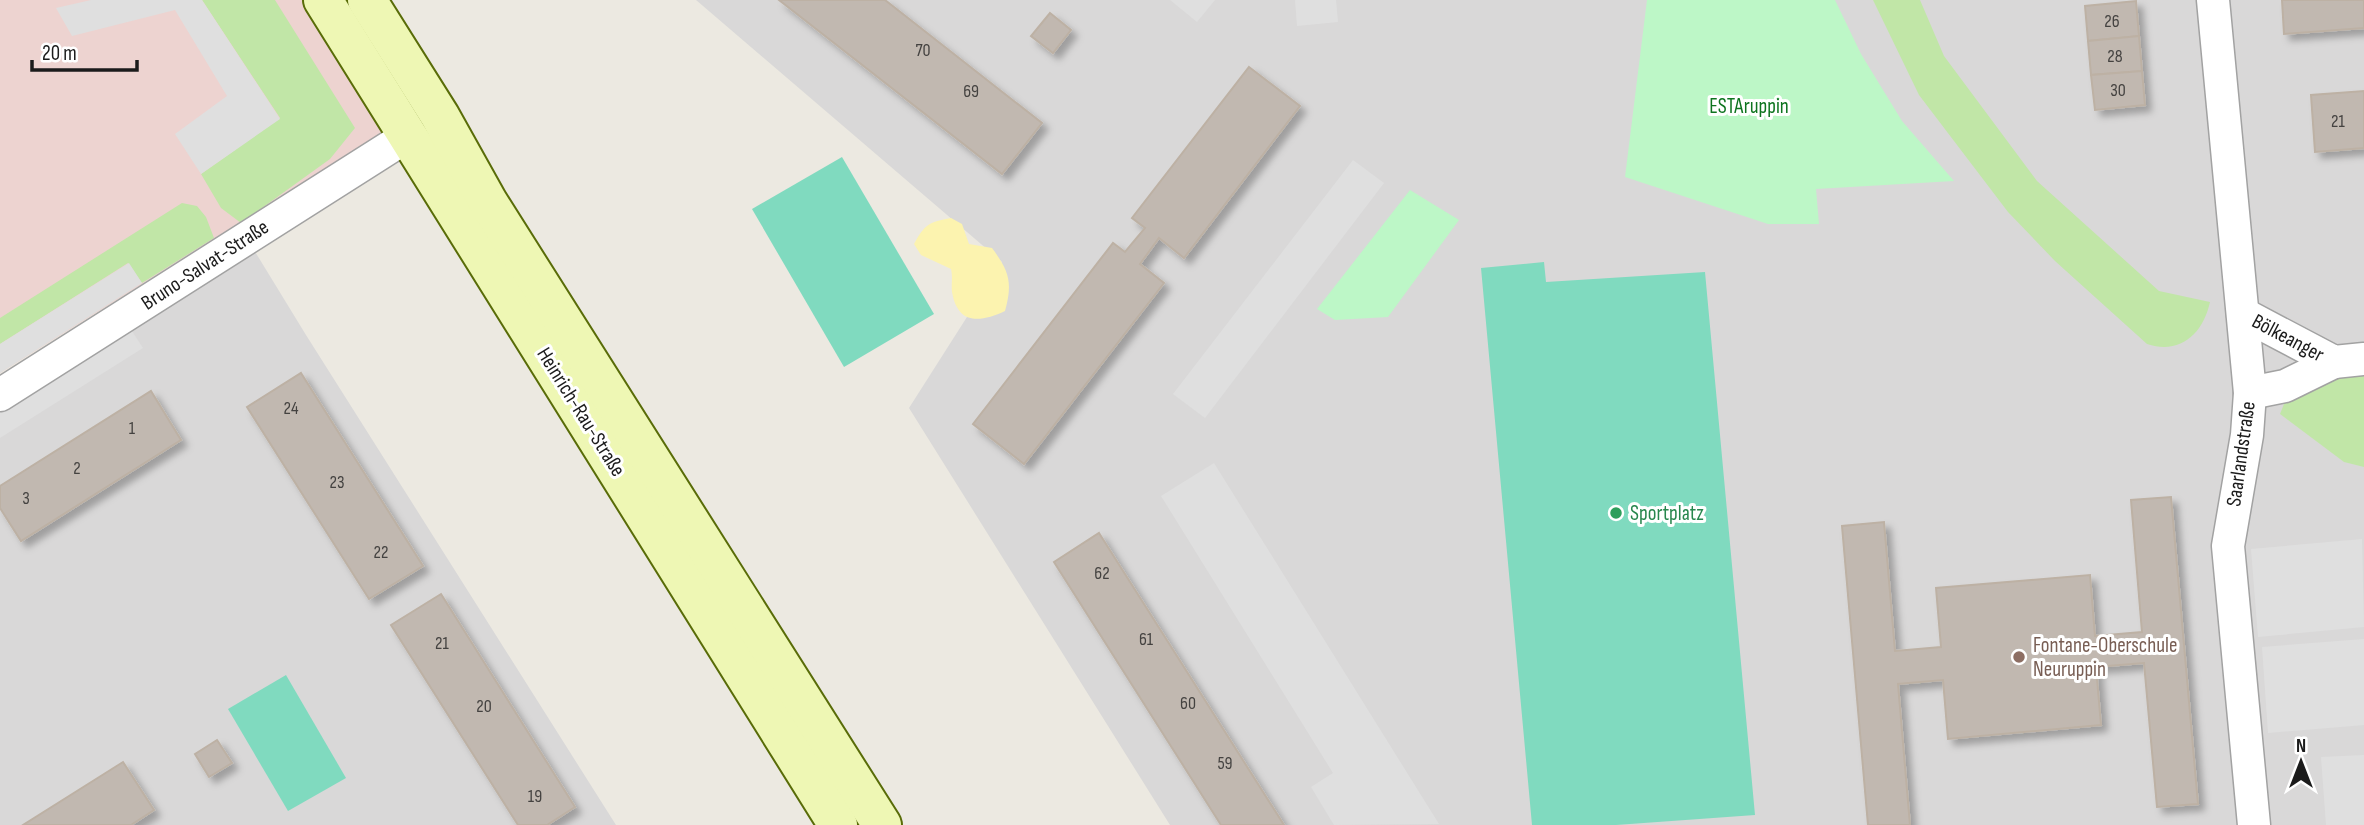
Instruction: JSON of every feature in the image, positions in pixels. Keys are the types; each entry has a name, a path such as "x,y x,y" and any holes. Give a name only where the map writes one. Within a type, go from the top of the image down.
{"main road":[{"name":"Heinrich-Rau-Straße","path":"323,0 838,825"},
{"name":"Heinrich-Rau-Straße","path":"367,0 440,116 488,202 882,825"}],"street":[{"name":"Saarlandstraße","path":"2213,0 2250,393 2247,435 2228,546 2254,825"},
{"name":"Bruno-Salvat-Straße","path":"0,395 409,135"},
{"name":"Bölkeanger","path":"2243,314 2349,360"},
{"name":"Bölkeanger","path":"2250,393 2285,386 2349,360"}],"shaded area":[{"path":"0,0 319,0 399,123 0,373"},
{"path":"91,0 202,0 280,119 201,174 175,134 227,96 175,10 72,36 56,8"},
{"path":"696,0 2364,0 2364,825 1170,825 909,408 1002,262"},
{"path":"1170,0 1215,0 1197,22"},
{"path":"1295,0 1336,0 1338,22 1297,26"},
{"path":"1353,160 1384,183 1205,418 1173,394"},
{"path":"254,250 616,825 0,825 0,410"},
{"path":"129,263 142,283 0,373 0,344"},
{"path":"130,328 143,348 0,438 0,410"},
{"path":"1214,463 1439,824 1334,825 1311,787 1333,773 1161,496"},
{"path":"2362,539 2364,627 2258,637 2251,549"},
{"path":"2364,639 2364,725 2268,733 2262,647"},
{"path":"2364,755 2364,825 2326,825 2321,757"}],"green space":[{"path":"202,0 275,0 355,128 330,159 241,223 221,208 201,174 280,118"},
{"name":"ESTAruppin","path":"1647,0 1835,0 1861,54 1902,121 1954,181 1816,189 1819,224 1768,224 1625,177"},
{"path":"1873,0 1920,0 1944,56 2037,181 2159,291 2210,302 2196,332 2180,344 2170,347 2147,344 2055,261 2008,212 1919,95"},
{"path":"842,157 934,314 844,367 752,209"},
{"path":"1410,190 1459,220 1388,317 1335,320 1317,309"},
{"path":"182,203 197,206 206,217 214,238 142,283 128,263 0,344 0,318"},
{"name":"Sportplatz","path":"1544,262 1546,282 1705,272 1755,815 1616,825 1532,825 1481,268"},
{"path":"2364,364 2364,467 2344,462 2280,414 2285,393"},
{"path":"286,675 346,778 288,811 228,709"}],"sand":[{"path":"951,218 962,224 969,244 992,248 1002,263 1009,284 1005,311 979,319 965,316 955,303 951,269 921,255 914,244 928,225"}],"building":[{"path":"779,0 885,0 1042,123 1002,174"},
{"path":"2282,0 2364,0 2364,28 2284,34"},
{"path":"2136,1 2139,36 2088,41 2085,6"},
{"path":"1050,13 1071,30 1053,53 1031,36"},
{"path":"2139,36 2142,71 2091,75 2088,41"},
{"path":"1249,67 1300,106 1184,258 1159,238 1140,264 1164,283 1024,464 973,424 1113,243 1125,252 1145,228 1132,218"},
{"path":"2142,71 2145,105 2095,110 2091,75"},
{"path":"2364,91 2364,148 2315,152 2311,95"},
{"path":"301,373 423,566 369,599 247,407"},
{"path":"151,391 181,440 21,541 0,508 0,486"},
{"name":"Fontane-Oberschule Neuruppin","path":"2171,497 2198,804 2157,807 2144,663 2096,667 2101,725 1948,739 1943,680 1898,684 1910,825 1868,825 1842,526 1884,522 1895,651 1941,647 1936,588 2090,575 2095,636 2142,632 2131,500"},
{"path":"1099,533 1284,825 1221,825 1054,562"},
{"path":"441,594 575,807 547,825 518,825 391,625"},
{"path":"217,740 232,763 209,777 195,754"},
{"path":"123,762 154,810 131,825 23,825"}],"place":[{"name":"Sportplatz","path":"1616,513"},
{"name":"Fontane-Oberschule Neuruppin","path":"2019,657"}]}
